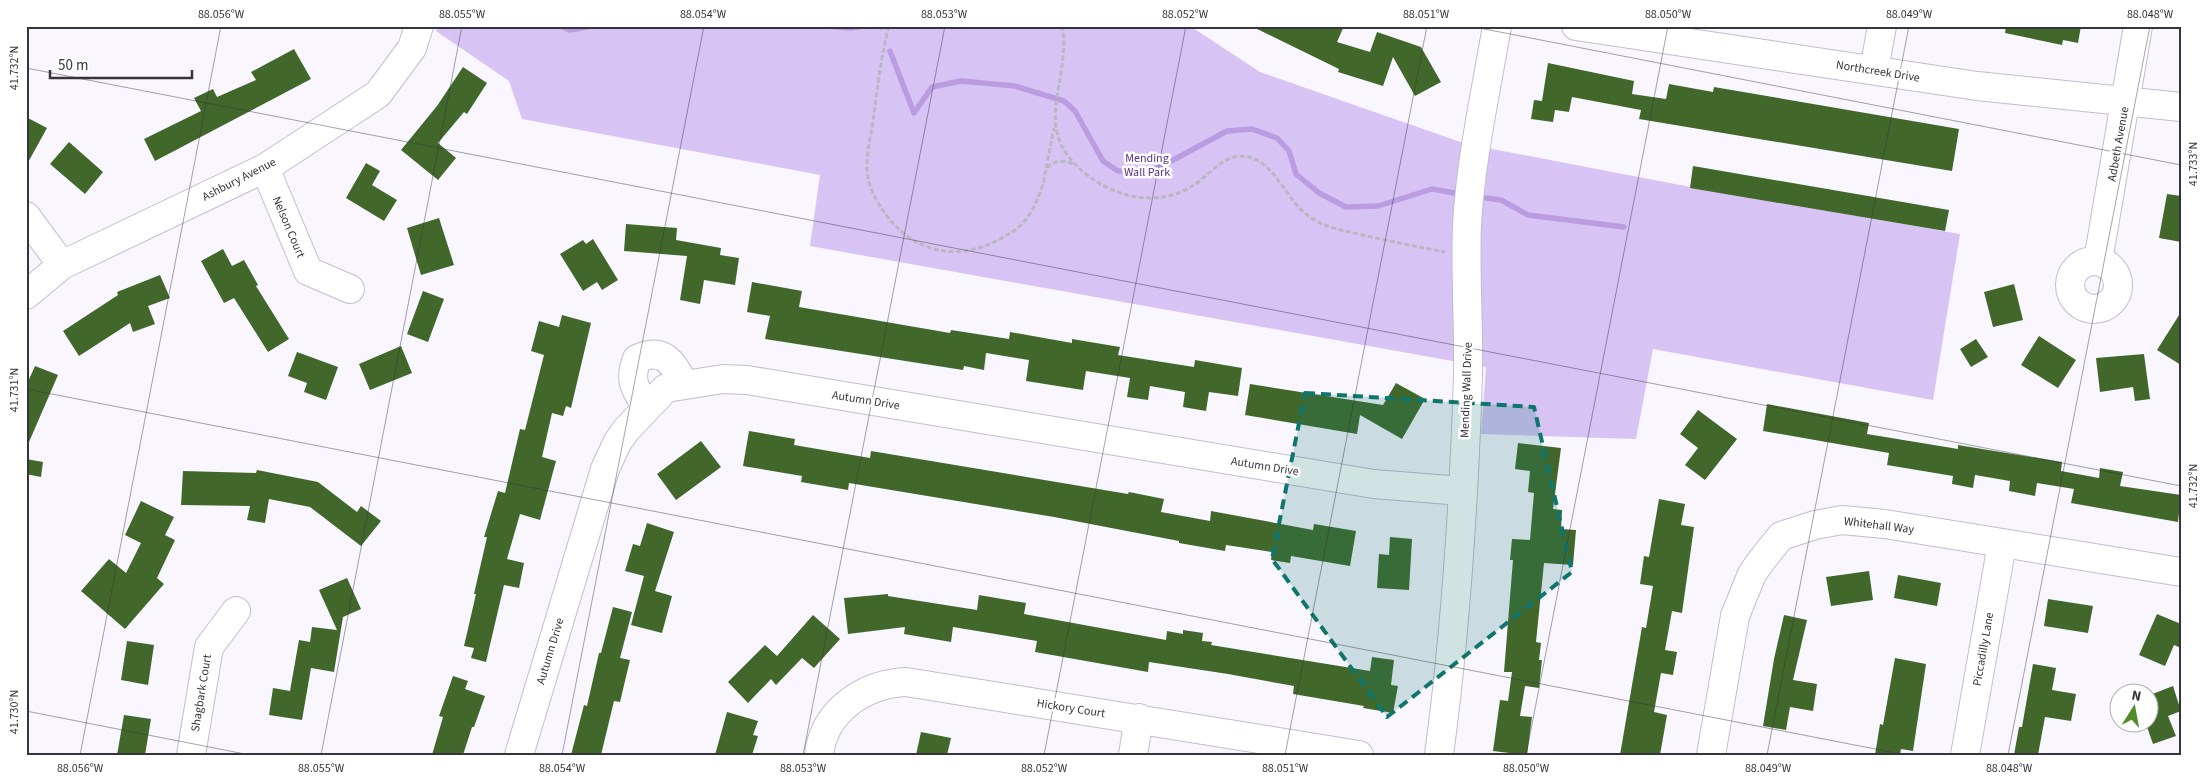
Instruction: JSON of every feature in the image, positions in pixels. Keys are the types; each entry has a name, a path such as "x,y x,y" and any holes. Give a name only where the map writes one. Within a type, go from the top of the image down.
{"street":[{"name":"Ashbury Avenue","path":"26,295 62,265 265,168 378,94 412,48 419,26"},
{"name":"Mending Wall Drive","path":"1439,755 1453,635 1462,491 1468,374 1467,224 1472,180 1497,26"},
{"name":"Northcreek Drive","path":"1576,26 1737,38 1874,70 1977,86 2181,106"},
{"path":"1874,70 1882,26"},
{"name":"Adbeth Avenue","path":"2098,261 2138,26"},
{"name":"Nelson Court","path":"265,168 308,271 350,289"},
{"path":"26,216 62,265"},
{"path":"648,408 633,384 632,371 637,360 648,354 659,354 675,366 684,385"},
{"name":"Autumn Drive","path":"519,755 605,469 614,449 626,430 666,388 723,379 746,380 1374,484 1462,491"},
{"name":"Whitehall Way","path":"1711,755 1735,616 1752,574 1781,536 1842,520 1886,524 2181,572"},
{"name":"Piccadilly Lane","path":"1965,755 2002,544"},
{"name":"Shagbark Court","path":"191,755 208,647 236,611"},
{"name":"Hickory Court","path":"819,755 824,735 841,709 869,689 893,683 921,684 1359,755"},
{"path":"1133,755 1139,718"}],"path":[{"path":"889,26 884,43 869,145 867,176 875,198 885,216 898,231 923,245 943,250 960,251 990,244 1005,236 1026,219 1039,195 1054,126 1064,45 1061,26"},
{"path":"1054,126 1066,152 1076,165"},
{"path":"1046,169 1051,164 1068,161 1076,165 1103,187 1141,198 1155,198 1187,189 1220,164 1234,157 1243,156 1252,158 1268,167 1298,207 1310,217 1326,226 1468,257"}],"highlighted area":[{"path":"1305,393 1534,407 1572,572 1387,717 1272,559"}],"green space":[{"name":"Mending Wall Park","path":"438,26 1190,26 1260,72 1466,144 1680,185 1960,234 1933,400 1653,349 1636,439 1481,434 1486,367 810,246 820,175 522,119 509,81 436,31"}],"building":[{"path":"1251,26 1344,26 1337,42 1370,52 1377,32 1421,47 1441,82 1415,96 1393,57 1383,86 1338,72 1339,69"},
{"path":"2006,26 2081,26 2078,43 2063,40 2062,45 2005,33"},
{"path":"294,49 311,79 155,161 144,139 201,111 194,98 213,89 217,97 256,80 251,72"},
{"path":"1548,63 1634,81 1632,94 1666,99 1669,84 1713,92 1714,87 1959,129 1952,171 1639,119 1641,110 1572,97 1569,112 1555,110 1553,122 1531,119 1534,100 1542,101"},
{"path":"463,67 487,83 467,114 464,112 438,143 456,158 438,180 401,150 437,106"},
{"path":"26,117 47,128 26,166"},
{"path":"69,142 103,172 85,194 50,164"},
{"path":"366,163 380,171 372,185 397,200 384,221 346,198"},
{"path":"1693,166 1949,210 1945,231 1690,188"},
{"path":"2167,194 2181,196 2181,242 2159,238"},
{"path":"439,218 454,265 421,275 407,228"},
{"path":"626,224 677,228 676,240 721,248 720,255 739,258 735,285 704,280 700,304 680,300 687,256 624,251"},
{"path":"593,239 618,280 602,290 597,282 583,291 560,254 583,240 586,244"},
{"path":"223,249 232,266 244,260 258,285 256,286 289,339 268,352 234,298 224,303 201,261"},
{"path":"160,275 170,298 148,306 155,324 133,332 130,323 79,356 63,331 118,295 117,292"},
{"path":"752,282 802,291 799,307 950,333 951,330 1009,339 1010,332 1072,343 1072,339 1120,347 1118,355 1194,367 1195,360 1242,368 1238,396 1209,392 1206,411 1183,407 1185,392 1150,386 1148,400 1127,397 1130,378 1086,371 1083,390 1026,381 1029,360 986,353 984,370 964,366 963,370 765,339 770,316 747,312"},
{"path":"2014,284 2023,320 1993,327 1984,292"},
{"path":"423,291 444,299 428,342 407,334"},
{"path":"2181,312 2181,365 2157,350"},
{"path":"562,315 591,323 571,408 566,406 563,416 552,413 542,457 556,461 540,520 520,514 507,559 524,563 519,588 504,585 486,662 471,658 474,648 464,646 487,537 484,537 498,491 505,493 520,429 525,430 544,355 531,351 539,321 559,327"},
{"path":"2039,336 2076,360 2058,388 2021,365"},
{"path":"1976,339 1988,357 1971,367 1960,349"},
{"path":"401,346 412,373 370,390 359,364"},
{"path":"297,352 338,367 326,400 304,392 307,383 288,376"},
{"path":"2144,354 2150,399 2135,401 2133,387 2100,392 2096,358"},
{"path":"35,366 58,375 26,449 26,386"},
{"path":"1396,383 1425,399 1402,439 1360,415 1357,434 1245,415 1250,384 1383,405"},
{"path":"1767,404 1869,423 1867,434 1958,449 1958,445 2062,462 2061,471 2099,478 2100,468 2123,472 2120,486 2181,495 2178,522 2071,503 2074,489 2037,483 2035,496 2009,491 2010,481 1975,475 1973,488 1952,484 1953,476 1887,465 1889,453 1763,431"},
{"path":"1698,410 1737,439 1705,480 1685,465 1698,448 1680,434"},
{"path":"749,431 795,439 794,445 870,458 871,451 1128,494 1129,492 1164,499 1161,512 1210,521 1211,511 1313,530 1314,524 1356,531 1350,566 1291,556 1290,563 1271,560 1272,552 1226,545 1225,551 1054,517 849,483 848,490 801,482 802,476 743,466"},
{"path":"701,441 721,467 676,500 657,474"},
{"path":"1518,443 1561,448 1553,509 1562,510 1561,529 1576,530 1573,565 1544,563 1536,642 1541,643 1539,660 1542,660 1539,688 1525,686 1520,716 1532,717 1527,755 1493,751 1500,700 1508,701 1512,672 1504,672 1513,560 1510,560 1512,539 1530,540 1534,493 1528,492 1530,471 1515,469"},
{"path":"26,459 43,462 41,477 26,474"},
{"path":"257,470 318,482 357,512 361,506 381,521 361,546 310,507 269,499 265,523 247,520 250,506 181,505 183,471 256,473"},
{"path":"1659,499 1685,504 1681,525 1694,527 1682,613 1672,611 1665,650 1677,652 1673,675 1661,673 1654,712 1667,715 1660,755 1620,755 1642,627 1646,628 1653,586 1640,584 1644,556 1649,557"},
{"path":"141,501 174,517 165,535 175,540 157,578 164,584 125,629 81,591 109,559 126,573 141,543 125,535"},
{"path":"647,523 674,532 655,591 672,596 662,633 631,625 644,576 625,571 633,544 640,546"},
{"path":"1390,537 1412,539 1409,590 1377,588 1379,554 1389,555"},
{"path":"1869,571 1873,600 1831,606 1826,577"},
{"path":"1898,575 1941,583 1937,606 1894,598"},
{"path":"347,578 361,609 343,617 334,672 311,668 302,720 269,715 273,688 290,691 299,640 310,642 312,627 337,630 319,590"},
{"path":"888,594 888,596 977,610 979,595 1026,603 1024,614 1166,640 1167,631 1183,634 1183,630 1203,633 1202,641 1212,642 1211,645 1370,671 1372,657 1394,660 1391,685 1398,686 1393,713 1293,694 1294,686 1228,674 1149,662 1148,672 1035,652 1037,641 953,627 951,642 904,634 905,627 848,634 844,598"},
{"path":"2048,599 2093,606 2088,633 2044,626"},
{"path":"613,607 632,612 620,658 630,660 620,702 614,701 601,755 571,755 584,705 587,706 599,653 601,653"},
{"path":"2157,614 2181,624 2181,648 2174,645 2165,666 2139,655"},
{"path":"813,615 840,639 814,668 802,658 776,685 771,679 748,703 728,682 765,645 777,656"},
{"path":"1784,615 1807,620 1793,680 1817,684 1813,711 1790,707 1786,730 1763,726 1774,659"},
{"path":"127,641 154,645 148,685 121,680"},
{"path":"1895,658 1926,664 1913,751 1901,749 1900,755 1875,755 1880,724 1883,725"},
{"path":"2033,664 2056,668 2052,690 2076,694 2071,721 2045,717 2038,755 2014,755 2019,727 2022,727"},
{"path":"453,676 468,681 465,689 485,696 463,755 432,755 443,717 439,716"},
{"path":"2173,686 2181,711 2168,716 2176,736 2153,744 2150,734 2160,734 2160,691"},
{"path":"727,712 758,721 753,735 758,736 752,755 715,755"},
{"path":"124,715 151,719 145,755 117,755"},
{"path":"921,732 951,738 947,755 916,755"}],"waterway":[{"path":"560,26 570,30 592,26"},
{"path":"826,26 851,28 862,26"},
{"path":"890,51 914,113 932,87 961,81 1015,86 1064,101 1075,111 1103,161 1118,171 1143,172 1162,166 1227,131 1252,129 1277,138 1289,151 1296,174 1319,193 1346,207 1378,206 1432,189 1455,193"},
{"path":"1486,198 1501,200 1528,215 1624,227"}]}
